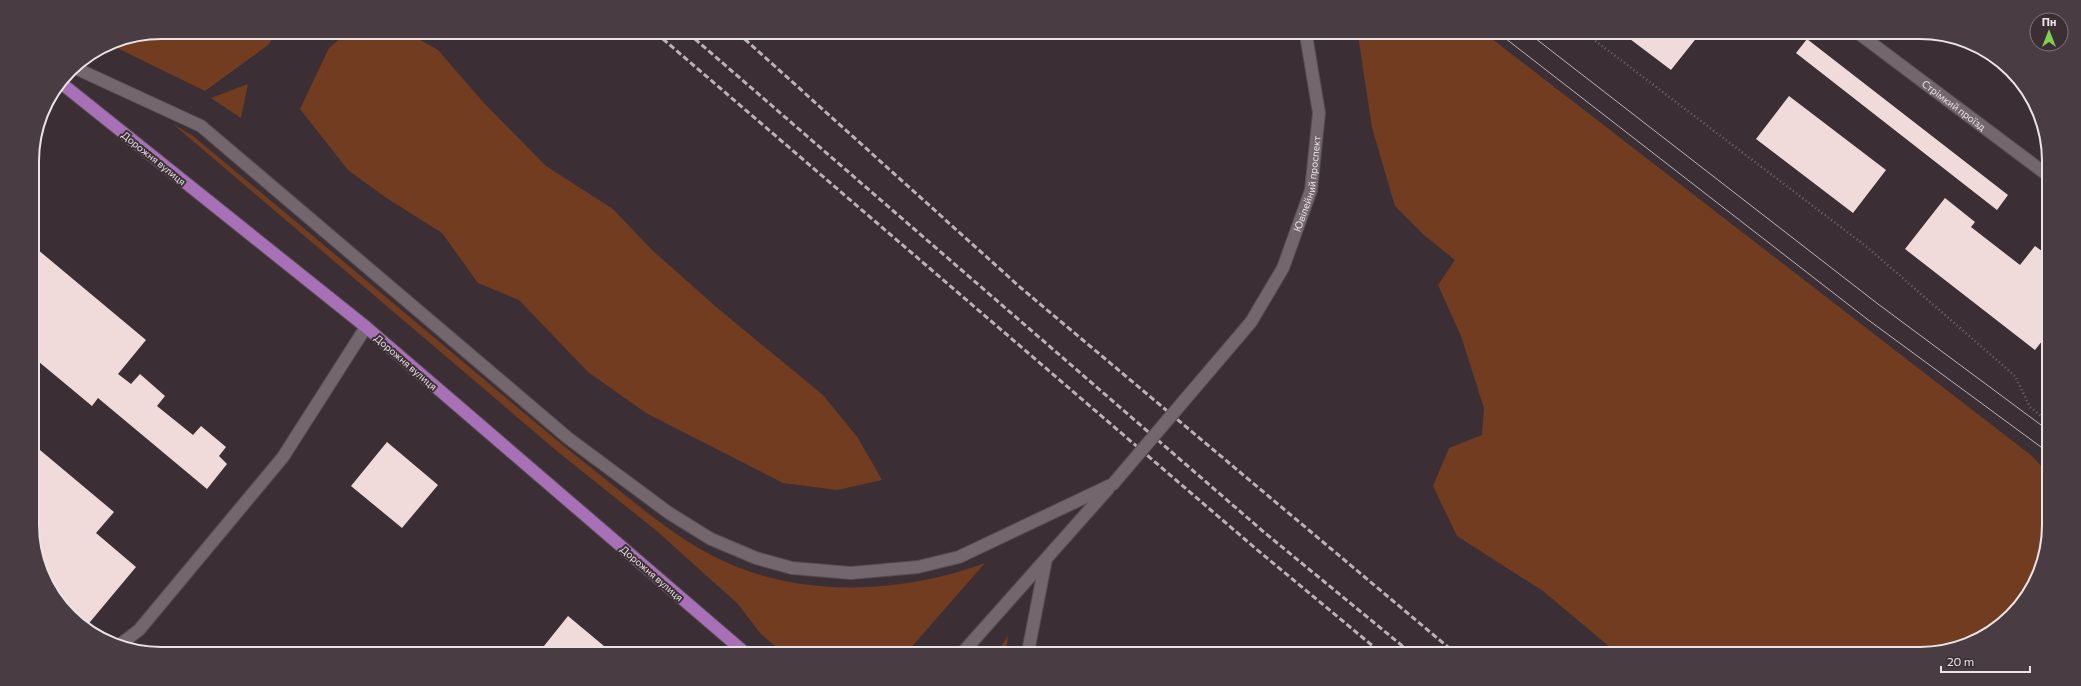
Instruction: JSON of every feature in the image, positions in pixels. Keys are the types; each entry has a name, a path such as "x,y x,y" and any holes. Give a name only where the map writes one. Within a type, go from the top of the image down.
{"main road":[{"name":"Ювілейний проспект","path":"968,647 1113,484 1251,322 1283,268 1311,190 1319,113 1307,39"},
{"name":"Стрімкий проїзд","path":"1866,39 2042,171"},
{"path":"79,70 201,126 568,438 669,512 711,539 756,558 792,568 851,573 918,567 959,557 1113,484"},
{"name":"Дорожня вулиця","path":"65,86 366,327 738,647"},
{"path":"124,641 139,630 283,457 366,327"},
{"path":"1029,647 1047,557"}],"path":[{"path":"1593,39 1867,248 2015,376 2030,407 2042,417"}],"shaded area":[{"path":"153,39 272,39 268,45 205,91 116,47 137,41"},
{"path":"340,39 419,39 438,50 483,102 546,166 613,209 651,249 715,306 823,395 858,438 882,480 837,490 783,483 646,413 588,372 519,300 478,283 442,233 385,197 348,170 300,109 329,48"},
{"path":"1359,39 1492,39 2032,456 2042,467 2041,541 2033,572 2022,593 2001,617 1988,627 1967,638 1944,645 1928,647 1610,647 1543,591 1457,536 1433,486 1449,448 1482,435 1484,408 1461,336 1438,285 1455,260 1424,235 1395,206 1372,128"},
{"path":"248,84 241,118 211,98"},
{"path":"173,124 193,136 537,424 631,500 696,547 732,565 779,580 809,585 839,587 869,587 899,584 957,572 985,563 912,647 776,647 760,633 738,604 658,532 558,452"},
{"path":"1008,636 1007,647 1000,647"}],"building":[{"path":"1630,39 1696,39 1671,70"},
{"path":"1807,39 2008,195 1997,210 1796,53"},
{"path":"1789,96 1886,170 1853,213 1756,139"},
{"path":"1945,198 1975,222 1971,227 2020,265 2035,246 2042,251 2042,341 2035,350 1905,249"},
{"path":"39,251 146,340 118,374 131,384 140,374 165,396 157,406 193,435 201,426 226,447 219,456 227,464 207,489 98,398 92,406 39,362"},
{"path":"387,442 438,485 402,528 351,486"},
{"path":"39,449 114,512 96,533 136,567 89,623 75,611 59,593 45,564 41,549 39,533"},
{"path":"568,616 605,647 543,647"}],"tram line":[{"path":"1506,39 1867,319 2042,448"},
{"path":"1536,39 1878,304 2042,426"}],"railway":[{"path":"663,39 1255,548 1374,647"},
{"path":"695,39 1265,533 1404,647"},
{"path":"745,39 1021,288 1448,647"}]}
